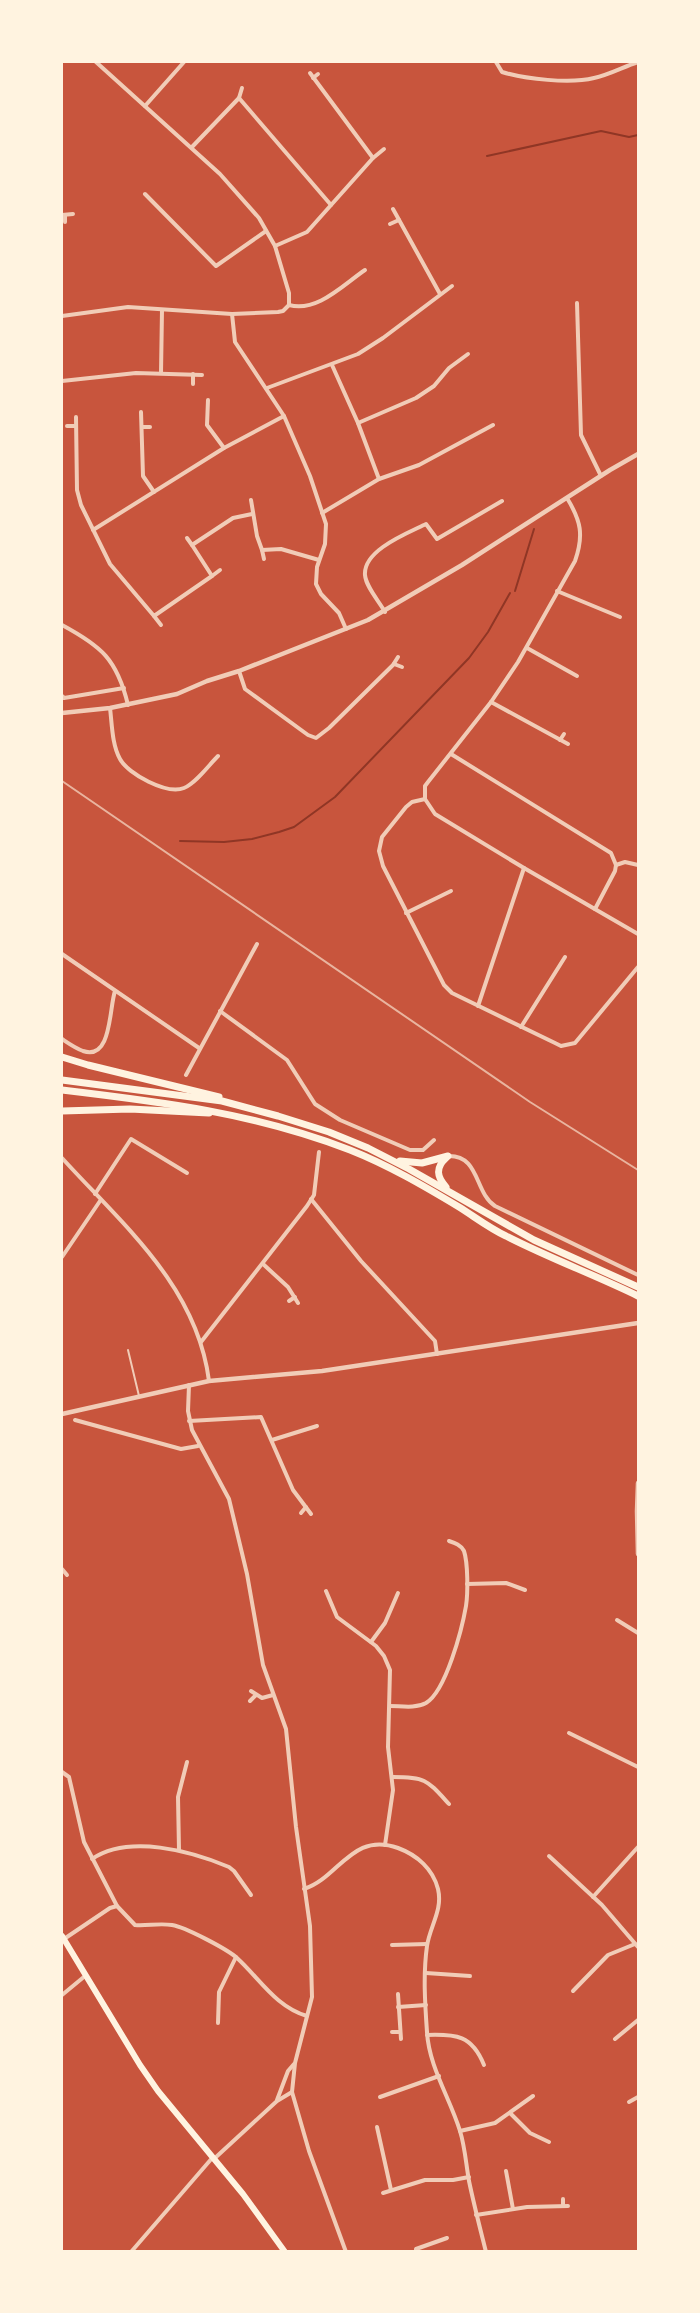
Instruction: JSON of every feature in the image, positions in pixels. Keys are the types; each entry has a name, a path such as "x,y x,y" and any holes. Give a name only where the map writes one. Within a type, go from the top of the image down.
{"highway":[{"path":"62,1057 236,1101 284,1118"},
{"path":"62,1080 222,1101 329,1132 388,1158 432,1181 534,1240 639,1287"},
{"path":"62,1090 169,1102 235,1115 297,1132 352,1151 416,1183 504,1235 639,1296"},
{"path":"62,1111 130,1109 235,1115"},
{"path":"388,1158 406,1162 422,1162 448,1156"},
{"path":"448,1156 438,1168 438,1172 440,1180 453,1195"}],"main road":[{"path":"63,1937 158,2091 214,2157 285,2252"}],"street":[{"path":"62,316 90,314 128,307 232,314 278,312 283,311 289,305 289,293 275,246 259,218 220,174 192,147 97,62"},
{"path":"145,106 184,62"},
{"path":"495,62 502,72 513,75 578,81 594,78 638,62"},
{"path":"318,74 312,75 373,158"},
{"path":"192,147 239,98 242,88"},
{"path":"239,98 331,205"},
{"path":"275,246 307,232 373,158 384,149"},
{"path":"145,194 216,266 266,231"},
{"path":"393,209 440,294"},
{"path":"65,222 63,215 73,214"},
{"path":"390,224 399,219"},
{"path":"351,269 356,276"},
{"path":"289,305 302,308 309,305 335,292 365,270"},
{"path":"267,388 358,354 452,286"},
{"path":"577,303 581,435 601,476"},
{"path":"161,373 162,309"},
{"path":"232,314 235,342 284,416 310,476 327,534 316,573 316,584 321,594 339,613 346,629"},
{"path":"358,423 416,398 434,386 449,368 468,354"},
{"path":"332,365 358,423 379,479"},
{"path":"62,381 136,373 202,375"},
{"path":"193,384 194,374"},
{"path":"208,400 207,425 224,448"},
{"path":"141,412 143,476 153,492"},
{"path":"93,530 224,448 284,416"},
{"path":"76,417 77,496 113,568 160,625"},
{"path":"322,513 379,479 419,465 493,425"},
{"path":"67,426 76,426"},
{"path":"142,427 150,427"},
{"path":"62,713 110,708 177,694 385,612 639,454"},
{"path":"567,498 577,514 580,545 575,561 526,648 491,702 425,786 425,799 435,814 639,934"},
{"path":"251,500 252,514 264,559"},
{"path":"385,612 365,576 373,554 426,524 437,539 502,501"},
{"path":"192,545 233,518 252,514"},
{"path":"187,538 212,576"},
{"path":"262,550 281,549 319,560"},
{"path":"153,616 220,570"},
{"path":"557,591 620,617"},
{"path":"62,625 92,642 114,666 124,688 128,705"},
{"path":"526,648 577,676"},
{"path":"239,671 245,689 308,735 316,738 394,664 398,657"},
{"path":"394,664 402,667"},
{"path":"62,696 64,698 124,688"},
{"path":"491,702 568,744"},
{"path":"110,708 116,749 121,761 146,780 163,789 174,791 187,787 218,756"},
{"path":"560,740 564,734"},
{"path":"451,754 610,851 616,865 613,876 596,909"},
{"path":"425,799 409,804 386,831 379,846 383,866 406,915 444,985 452,993 561,1046 574,1043 639,967"},
{"path":"616,865 625,862 639,865"},
{"path":"478,1006 524,868"},
{"path":"406,915 452,891"},
{"path":"186,1075 257,944"},
{"path":"62,954 199,1048"},
{"path":"521,1027 565,957"},
{"path":"62,1039 81,1050 91,1052 99,1048 106,1038 115,992"},
{"path":"220,1011 278,1052 291,1066 315,1104 332,1115 410,1150 423,1150 434,1140"},
{"path":"95,1194 131,1139 187,1173"},
{"path":"201,1342 312,1199 319,1152"},
{"path":"448,1156 460,1157 470,1164 485,1197 491,1203 639,1275"},
{"path":"62,1158 156,1259 182,1299 201,1342 209,1381"},
{"path":"312,1199 361,1261 431,1336 435,1341 437,1354"},
{"path":"62,1257 101,1201"},
{"path":"263,1263 288,1287 298,1303"},
{"path":"289,1301 295,1297"},
{"path":"62,1414 209,1381 322,1371 637,1324"},
{"path":"189,1385 189,1421 198,1446 229,1499 251,1595 262,1665 288,1739 296,1827 310,1926 312,1997 295,2063 292,2092 309,2151 346,2252"},
{"path":"189,1421 257,1416 264,1420 293,1490 311,1514"},
{"path":"75,1420 181,1449 198,1446"},
{"path":"272,1440 317,1426"},
{"path":"305,1430 308,1437"},
{"path":"639,1483 639,1554"},
{"path":"301,1513 306,1508"},
{"path":"390,1706 419,1705 439,1690 455,1646 466,1606 467,1584 464,1550 449,1541"},
{"path":"62,1569 67,1575"},
{"path":"467,1584 506,1583 525,1590"},
{"path":"326,1591 337,1617 371,1642 384,1656 390,1670 388,1747 393,1777 385,1845"},
{"path":"371,1642 385,1623 398,1593"},
{"path":"617,1620 639,1634"},
{"path":"251,1691 262,1698 273,1695"},
{"path":"250,1701 256,1695"},
{"path":"569,1733 639,1767"},
{"path":"179,1850 178,1797 187,1762"},
{"path":"62,1772 69,1777 84,1842 117,1906 121,1908 130,1922 135,1925 171,1925 181,1928 236,1957 276,1999 292,2012 306,2016"},
{"path":"393,1777 424,1779 449,1804"},
{"path":"304,1889 322,1882 345,1858 358,1849 375,1845 397,1848 418,1859 434,1878 439,1897 439,1908 427,1944 425,1984 427,2035 431,2055 460,2131 476,2215 486,2252"},
{"path":"92,1859 100,1853 122,1848 152,1847 179,1850 229,1867 251,1895"},
{"path":"593,1898 639,1847"},
{"path":"549,1856 593,1898 637,1946 608,1955 573,1991"},
{"path":"63,1937 117,1906"},
{"path":"392,1945 427,1944"},
{"path":"218,2023 219,1992 236,1957"},
{"path":"426,1973 470,1976"},
{"path":"62,1995 85,1976"},
{"path":"398,1994 401,2039"},
{"path":"398,2007 426,2005"},
{"path":"615,2039 639,2020"},
{"path":"392,2032 400,2032"},
{"path":"427,2035 448,2034 466,2040 476,2049 484,2066"},
{"path":"277,2101 291,2066 295,2063"},
{"path":"380,2097 439,2076"},
{"path":"131,2252 214,2157 277,2101 292,2092"},
{"path":"460,2131 495,2123 533,2096"},
{"path":"629,2102 639,2097"},
{"path":"510,2113 530,2133 549,2142"},
{"path":"377,2127 391,2190"},
{"path":"506,2170 513,2209"},
{"path":"382,2193 425,2180 453,2180 469,2177"},
{"path":"476,2215 513,2209 566,2206 563,2199"},
{"path":"416,2252 416,2249 447,2238"}],"lane":[{"path":"128,1350 139,1396"}],"waterway":[{"path":"487,156 601,131 629,137 638,135"},
{"path":"515,591 534,529"},
{"path":"180,841 224,842 252,839 279,832 294,827 335,797 469,658 488,632 510,593"}],"railway":[{"path":"62,781 530,1102 638,1170"}]}
